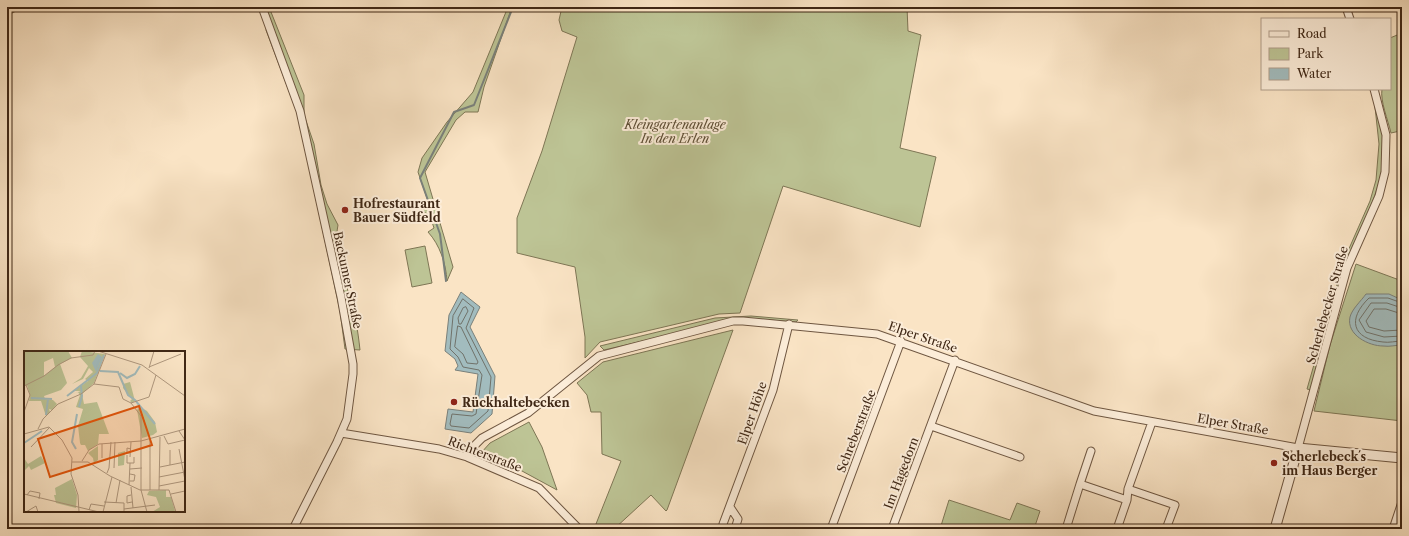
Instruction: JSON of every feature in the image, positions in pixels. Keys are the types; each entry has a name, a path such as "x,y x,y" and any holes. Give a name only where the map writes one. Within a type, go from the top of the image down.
{"street":[{"path":"7,11 15,7"},
{"name":"Backumer Straße","path":"262,7 300,111 349,336 353,374 347,419 293,529"},
{"path":"1346,7 1350,18"},
{"name":"Scherlebecker Straße","path":"1275,529 1347,268 1379,196 1385,172 1386,135 1374,90"},
{"name":"Elper Straße","path":"466,457 473,446 482,438 528,413 599,356 733,321 751,320 877,334 955,360 1094,411 1298,448 1402,458"},
{"name":"Elper Höhe","path":"727,529 724,528 723,524 773,390 789,324"},
{"name":"Schreberstraße","path":"831,529 901,341"},
{"name":"Im Hagedorn","path":"892,529 955,360"},
{"path":"1118,529 1127,500 1128,490 1152,422"},
{"name":"Im Hagedorn","path":"931,426 1020,457"},
{"name":"Richterstraße","path":"341,433 439,449 466,457 539,488 551,498 580,529"},
{"path":"1066,529 1091,451"},
{"path":"1080,484 1127,500"},
{"path":"1128,490 1174,505 1166,529"},
{"path":"1393,529 1402,502"},
{"path":"730,507 738,519 735,529"}],"green space":[{"path":"265,7 269,7 304,95 304,115 314,144 321,185 327,204 338,225 337,252 355,315 360,350 345,349 340,311 298,115 266,30 270,20"},
{"path":"508,7 512,7 484,87 478,112 465,112 456,120 425,172 453,267 447,281 442,255 428,232 434,228 430,216 421,210 429,204 418,172 422,158 447,122 473,92"},
{"name":"Kleingartenanlage In den Erlen","path":"562,7 907,7 908,31 921,35 900,148 936,157 920,227 783,186 740,313 719,314 600,342 585,358 585,337 575,267 517,253 517,218 542,151 577,37 562,31 559,20"},
{"path":"1402,33 1402,99 1400,99 1398,125 1400,131 1391,133 1383,105 1382,90 1391,90 1391,38"},
{"path":"1375,107 1377,108 1383,140 1382,168 1379,182 1363,225 1348,259 1311,390 1307,389 1344,260 1370,201 1376,180 1379,144"},
{"path":"425,246 432,283 412,287 405,250"},
{"path":"1356,264 1402,281 1402,421 1314,411 1330,345"},
{"path":"751,316 798,320 796,322 742,318 604,350 600,346 715,318"},
{"path":"733,330 667,510 666,511 651,495 614,529 594,529 621,461 602,454 601,412 591,412 587,395 577,383 603,362"},
{"path":"529,422 542,447 557,490 522,471 480,454 490,443"},
{"path":"949,500 1010,520 1017,503 1040,511 1034,529 940,529"}],"water":[{"path":"461,292 480,307 470,327 495,376 492,414 471,433 445,429 448,409 473,412 478,374 455,370 458,366 455,359 445,351 449,315"},
{"path":"1366,294 1389,294 1402,300 1402,345 1388,346 1371,344 1365,342 1355,334 1350,323 1350,317"}],"waterway":[{"path":"446,281 440,234 420,178 454,112 474,105 513,7"}],"place":[{"name":"Hofrestaurant Bauer Südfeld","path":"345,210"},
{"name":"Rückhaltebecken","path":"454,402"},
{"name":"Scherlebeck´s im Haus Berger","path":"1274,463"}]}
